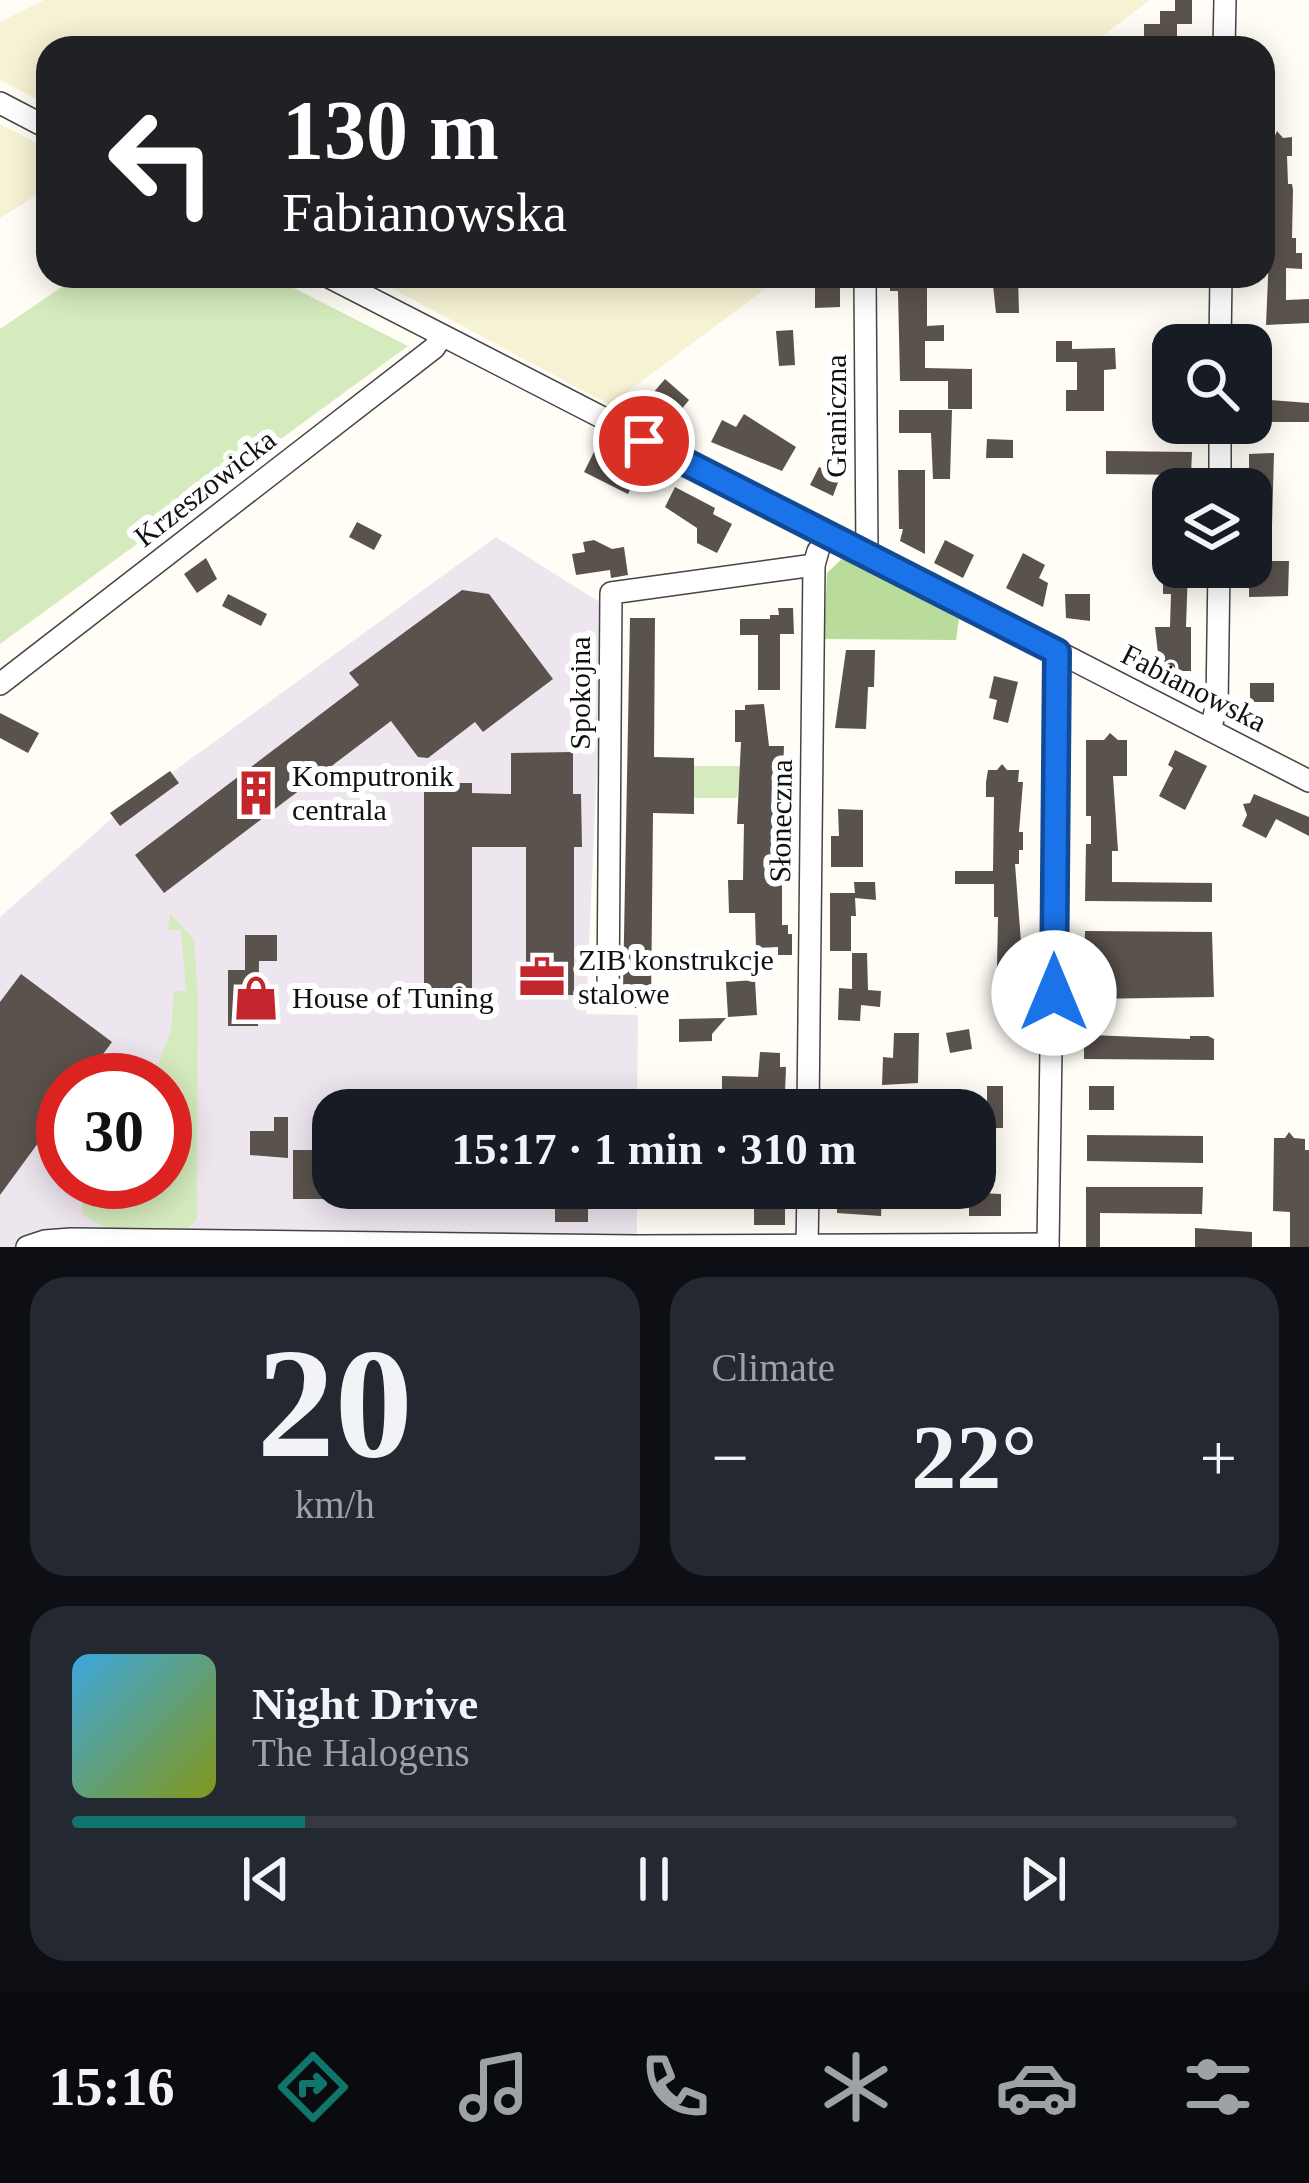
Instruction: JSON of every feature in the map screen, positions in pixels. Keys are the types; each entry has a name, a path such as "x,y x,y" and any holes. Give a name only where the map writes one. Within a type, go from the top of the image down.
{"street":[{"path":"1225,0 1225,36"},
{"path":"0,103 36,122"},
{"name":"Fabianowska","path":"350,288 1309,781"},
{"name":"Graniczna","path":"865,288 867,556"},
{"path":"1220,324 1221,288"},
{"name":"Krzeszowicka","path":"0,684 434,348 442,336"},
{"name":"Słoneczna","path":"808,1089 814,565 824,534"},
{"name":"Spokojna","path":"608,998 611,593 814,565"},
{"path":"1210,730 1217,705 1219,588"},
{"path":"27,1247 56,1239 1048,1245 1057,652"},
{"path":"807,1246 808,1209"}],"shaded area":[{"path":"44,0 1150,0 1102,36 36,36 36,99 0,80 0,22"},
{"path":"0,124 36,143 36,196 0,218"},
{"path":"391,288 766,288 610,405"},
{"path":"496,537 604,605 586,1014 638,1015 637,1089 312,1089 312,1209 637,1209 637,1247 0,1247 0,917 126,806"}],"green space":[{"path":"60,288 294,288 408,346 0,644 0,329"},
{"path":"843,558 959,619 956,640 824,639 827,573"},
{"path":"694,766 741,766 737,798 694,798"},
{"path":"170,913 194,940 197,1219 188,1228 119,1230 94,1222 83,1209 192,1209 192,1053 162,1053 171,1031 174,992 186,990 181,930 168,930"}],"building":[{"path":"1175,0 1192,0 1192,24 1177,24 1177,36 1144,36 1144,24 1160,24 1160,11 1175,11"},
{"path":"1277,131 1283,138 1292,137 1292,156 1287,156 1288,184 1293,190 1292,238 1296,238 1296,253 1302,253 1302,269 1286,268 1286,300 1309,299 1309,323 1266,324 1268,288 1275,288"},
{"path":"815,288 840,288 840,307 815,308"},
{"path":"927,288 927,326 944,325 944,341 925,341 925,368 972,369 972,409 948,409 948,381 900,381 898,291 890,291"},
{"path":"993,288 1018,288 1019,313 996,313"},
{"path":"793,330 795,365 779,366 776,331"},
{"path":"1056,341 1072,341 1072,349 1115,348 1116,369 1104,370 1104,411 1066,411 1066,390 1077,390 1077,362 1056,362"},
{"path":"665,379 689,400 672,421 647,400"},
{"path":"1272,400 1309,403 1309,422 1272,422"},
{"path":"899,410 952,410 950,479 933,479 931,433 899,433"},
{"path":"744,414 796,447 782,471 711,442 722,420 736,427"},
{"path":"987,439 1013,440 1013,458 986,458"},
{"path":"596,448 638,473 628,494 584,472"},
{"path":"1106,451 1192,452 1191,468 1152,468 1152,475 1106,474"},
{"path":"1274,453 1272,525 1272,468 1249,468 1249,454"},
{"path":"819,467 840,477 833,496 810,485"},
{"path":"898,470 925,470 925,554 900,541"},
{"path":"675,487 715,508 713,514 732,524 717,553 697,543 697,528 665,507"},
{"path":"357,522 382,535 374,550 349,537"},
{"path":"594,540 612,549 624,547 628,575 611,578 610,570 576,575 572,554 585,552 583,542"},
{"path":"945,540 974,555 963,578 934,563"},
{"path":"1023,553 1045,565 1039,578 1048,583 1043,607 1006,588"},
{"path":"206,558 217,579 197,593 184,574"},
{"path":"1272,561 1289,561 1288,596 1249,597 1249,588 1272,588"},
{"path":"1163,588 1187,588 1191,671 1160,671 1155,627 1170,627 1171,594 1163,594"},
{"path":"462,590 489,594 553,679 483,732 475,722 428,758 418,757 391,721 164,893 135,855 359,685 349,673"},
{"path":"228,594 267,614 261,626 222,606"},
{"path":"1065,594 1090,594 1090,621 1066,618"},
{"path":"778,608 793,608 794,634 780,634 780,690 758,690 758,635 740,635 740,619 770,619 770,615 779,615"},
{"path":"630,618 655,618 654,757 694,758 694,814 653,813 651,1008 626,1008 623,990"},
{"path":"846,650 875,650 866,729 835,728"},
{"path":"994,676 1018,682 1008,723 993,719 997,700 989,698"},
{"path":"1250,683 1274,683 1274,702 1250,702"},
{"path":"764,704 769,746 784,746 781,824 792,824 792,865 782,865 782,925 788,925 788,934 792,934 792,955 778,955 778,947 756,948 755,913 729,913 728,880 743,880 744,824 737,824 741,742 735,742 735,710"},
{"path":"0,713 39,733 28,753 0,738"},
{"path":"1110,733 1127,740 1127,776 1113,776 1118,851 1112,851 1112,882 1212,883 1212,902 1085,901 1086,844 1091,844 1091,816 1086,816 1086,740 1104,740"},
{"path":"1175,750 1207,766 1185,810 1159,796 1173,768 1168,765"},
{"path":"573,752 573,794 581,794 582,847 574,847 574,995 526,995 526,847 472,847 472,996 424,996 424,783 472,783 472,793 511,794 511,753"},
{"path":"1002,764 1007,770 1019,770 1018,782 1023,782 1019,832 1023,832 1023,850 1015,864 1023,968 997,968 994,884 955,884 955,871 993,871 994,797 986,797 986,782 988,770"},
{"path":"170,771 179,783 120,826 110,813"},
{"path":"1254,794 1309,817 1309,836 1276,819 1266,838 1242,826 1247,815 1243,804 1250,803"},
{"path":"838,809 863,810 863,867 831,867 831,836 839,836"},
{"path":"854,882 875,882 876,900 855,898 851,951 830,951 830,893 855,893"},
{"path":"1085,931 1212,932 1214,997 1084,996"},
{"path":"245,935 277,935 277,961 259,961 258,1026 228,1026 228,970 245,970"},
{"path":"852,953 867,953 868,990 881,991 880,1007 861,1005 860,1021 838,1020 839,988 852,989"},
{"path":"21,974 112,1042 104,1053 36,1053 36,1146 0,1195 0,1002"},
{"path":"755,980 757,1015 728,1017 726,982"},
{"path":"726,1018 712,1034 712,1041 679,1042 679,1019"},
{"path":"969,1029 972,1049 950,1053 946,1033"},
{"path":"894,1033 919,1033 918,1083 882,1085 883,1057 893,1058"},
{"path":"1208,1036 1214,1039 1214,1060 1084,1059 1084,1038"},
{"path":"760,1052 780,1053 780,1067 786,1067 785,1089 722,1089 722,1076 758,1077"},
{"path":"1003,1086 1003,1128 996,1128 996,1089 987,1089"},
{"path":"1089,1086 1114,1086 1114,1110 1089,1110"},
{"path":"274,1117 288,1117 288,1158 250,1155 250,1131 274,1131"},
{"path":"1289,1132 1305,1139 1305,1150 1309,1150 1309,1247 1290,1247 1290,1212 1273,1211 1274,1138 1285,1138"},
{"path":"1087,1135 1203,1136 1203,1163 1087,1161"},
{"path":"293,1150 312,1150 312,1199 293,1199"},
{"path":"1086,1187 1203,1187 1202,1214 1100,1213 1100,1247 1086,1247"},
{"path":"996,1194 1001,1194 1001,1216 969,1216 969,1209 996,1209"},
{"path":"555,1209 588,1209 588,1222 555,1222"},
{"path":"754,1209 785,1209 785,1225 754,1225"},
{"path":"837,1209 881,1209 881,1216 837,1213"},
{"path":"1195,1228 1252,1232 1252,1247 1195,1247"}],"place":[{"name":"Komputronik centrala","path":"256,793"},
{"name":"ZIB konstrukcje stalowe","path":"542,977"},
{"name":"House of Tuning","path":"256,998"}],"route":[{"path":"644,441 1057,652 1054,993"}]}
